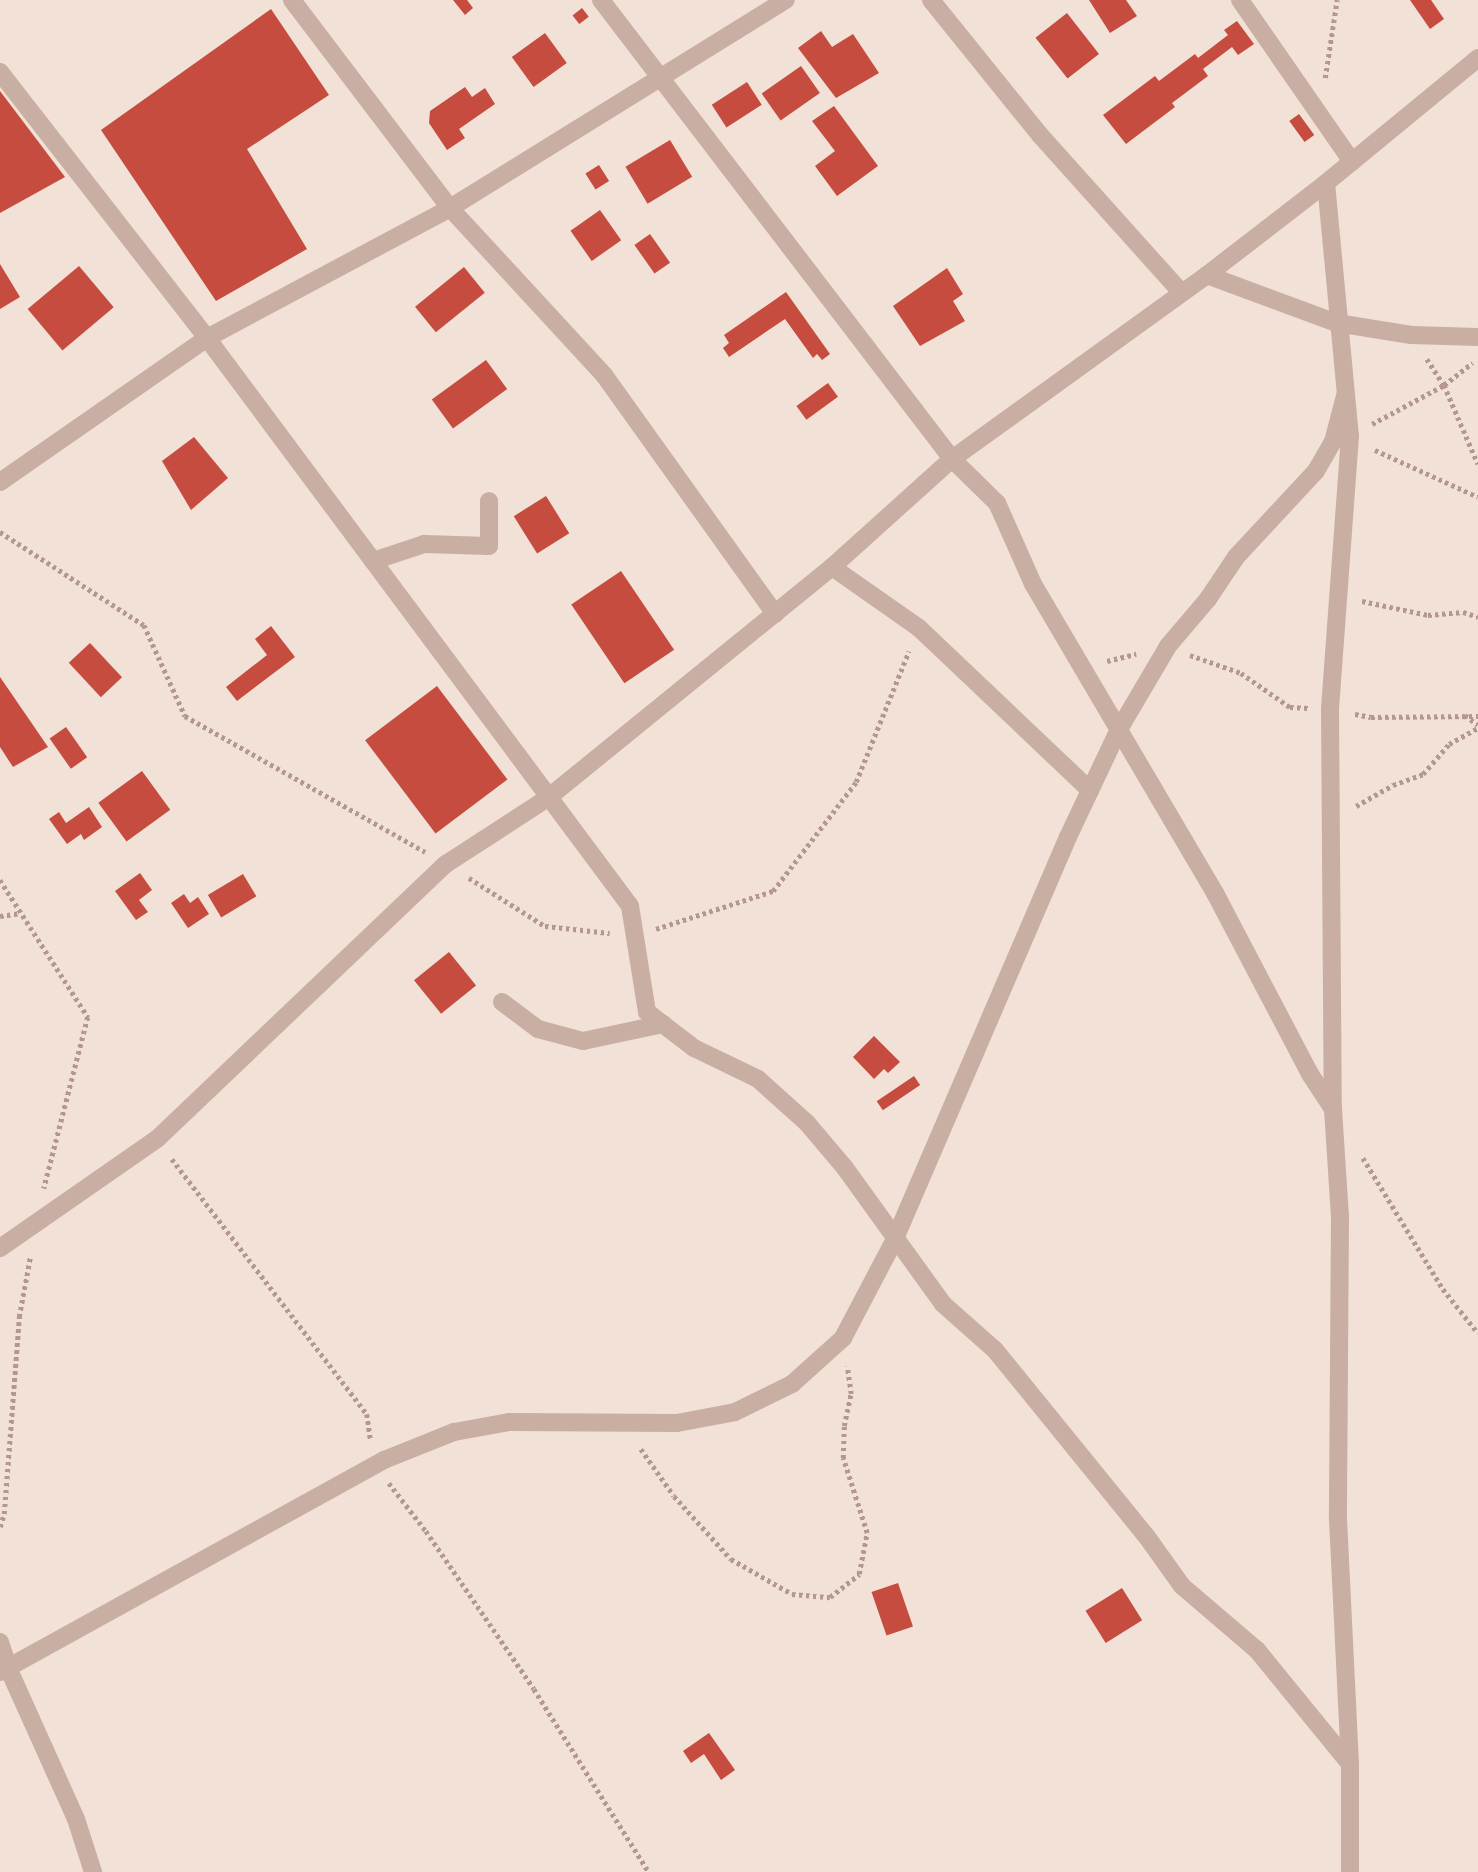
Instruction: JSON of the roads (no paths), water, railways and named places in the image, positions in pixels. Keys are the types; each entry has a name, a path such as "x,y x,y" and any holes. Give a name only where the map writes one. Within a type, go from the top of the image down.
{"street":[{"path":"292,0 450,208 604,375 775,614"},
{"path":"601,0 952,459 997,503 1033,584 1215,893 1310,1074 1333,1109"},
{"path":"0,482 207,338 450,208 786,0"},
{"path":"931,0 1040,135 1182,293"},
{"path":"1240,0 1352,162"},
{"path":"0,1248 157,1139 446,864 548,797 832,567 952,459 1207,275 1326,183 1478,58"},
{"path":"0,72 207,338 630,906 647,1012 694,1048 758,1080 807,1123 845,1168 894,1241 943,1304 995,1350 1147,1537 1182,1586 1257,1650 1350,1764"},
{"path":"1326,183 1337,323 1350,436 1330,709 1333,1109 1340,1216 1338,1519 1350,1764 1350,1872"},
{"path":"1207,275 1337,323 1411,335 1478,337"},
{"path":"4,1671 375,1465 453,1432 509,1422 677,1423 735,1412 793,1384 844,1338 894,1241 1118,731 1168,646 1208,599 1236,557 1316,471 1333,442 1345,396"},
{"path":"373,561 424,544 489,546 489,501"},
{"path":"832,567 919,628 1090,790"},
{"path":"502,1002 538,1029 583,1041 663,1024"},
{"path":"0,1642 4,1671 76,1819 93,1872"}]}
